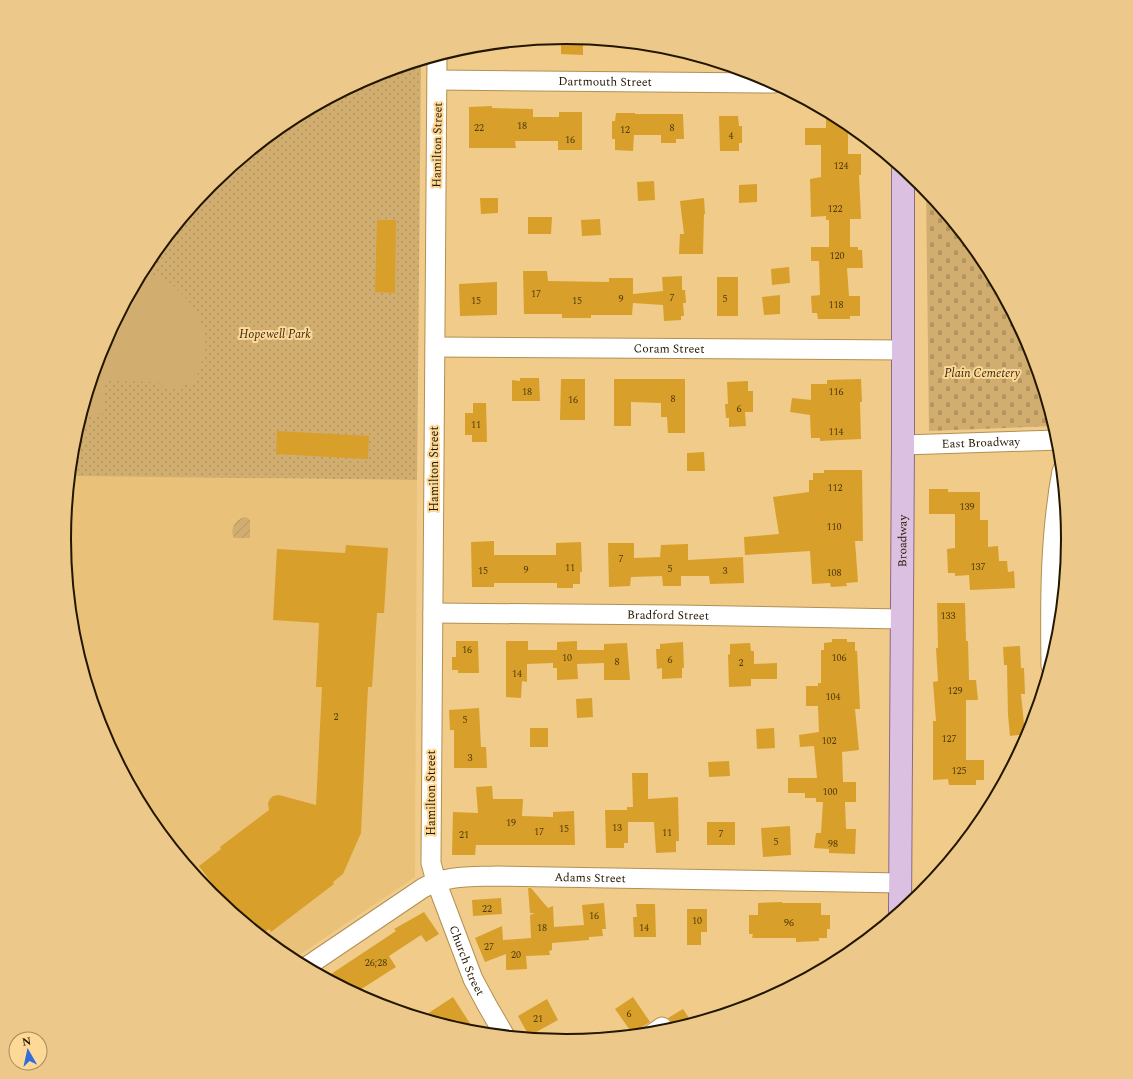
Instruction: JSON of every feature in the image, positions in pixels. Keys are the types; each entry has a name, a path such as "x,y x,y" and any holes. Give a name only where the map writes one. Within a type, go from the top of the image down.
{"main road":[{"name":"Broadway","path":"900,905 904,445 903,176"}],"street":[{"name":"Hamilton Street","path":"436,881 432,870 431,856 437,61"},
{"name":"Dartmouth Street","path":"437,80 758,83"},
{"name":"Coram Street","path":"435,347 904,350"},
{"name":"East Broadway","path":"904,445 1051,440"},
{"path":"1051,641 1051,559 1054,523 1060,495"},
{"name":"Bradford Street","path":"433,613 902,619"},
{"name":"Adams Street","path":"311,964 422,888 436,881 449,878 497,876 901,882"},
{"name":"Church Street","path":"436,881 473,979 503,1031"}],"shaded area":[{"path":"75,476 417,480 415,877 298,956 265,933 240,912 216,890 194,866 173,841 137,787 122,759 97,699 88,668 75,604 71,540"}],"green space":[{"name":"Hopewell Park","path":"421,66 417,480 75,476 88,411 97,380 122,320 137,292 155,264 173,238 194,213 216,189 240,167 265,146 291,128 319,110 347,95 407,70"},
{"name":"Plain Cemetery","path":"926,199 960,238 996,292 1011,320 1036,380 1048,426 929,431"},
{"path":"148,275 156,276 177,288 197,313 203,331 204,340 200,368 194,380 188,384 173,388 163,388 158,382 106,381 102,416 87,416 97,380 122,320 137,292"},
{"path":"245,517 250,520 250,538 234,538 232,531 234,525 236,522"}],"building":[{"path":"561,44 583,45 583,55 561,54"},
{"path":"492,106 492,108 533,109 533,117 559,117 559,112 582,112 582,150 558,150 558,141 515,141 516,148 469,148 469,107"},
{"path":"616,113 683,114 684,139 676,139 676,143 661,143 661,135 634,135 633,151 615,150 615,139 612,139 612,121 615,121"},
{"path":"719,116 738,116 739,126 742,126 742,143 739,143 739,151 720,151"},
{"path":"826,118 848,132 848,154 861,154 861,175 859,175 861,219 850,219 850,247 858,247 858,250 862,250 863,268 847,268 849,296 860,296 860,316 850,316 850,319 818,319 817,313 812,313 811,296 820,295 819,261 811,261 811,247 829,247 829,220 826,220 826,216 811,217 810,179 821,177 821,145 805,145 805,128 826,128"},
{"path":"654,181 655,200 638,201 637,182"},
{"path":"757,184 757,202 739,203 739,185"},
{"path":"480,198 498,198 498,213 481,214"},
{"path":"704,198 705,214 703,254 679,254 680,234 684,234 680,201"},
{"path":"528,217 552,217 551,234 528,234"},
{"path":"600,219 601,235 582,236 581,220"},
{"path":"377,220 396,220 395,293 375,292"},
{"path":"789,267 790,283 772,285 771,269"},
{"path":"523,271 547,271 548,281 609,282 609,278 633,278 633,294 663,291 662,277 682,276 682,290 685,290 686,303 683,303 684,316 681,316 681,320 664,321 663,305 633,303 632,315 591,315 591,318 562,318 562,314 524,314"},
{"path":"717,277 738,277 738,316 717,316"},
{"path":"497,282 497,315 460,316 459,284"},
{"path":"780,295 780,314 764,315 762,297"},
{"path":"520,378 539,378 540,401 512,401 512,380 520,381"},
{"path":"561,379 585,379 585,420 560,420"},
{"path":"614,379 685,379 685,433 668,433 667,417 661,417 661,403 631,402 631,426 614,426"},
{"path":"861,379 861,439 820,441 820,438 811,438 810,415 790,412 792,398 811,400 811,384 827,384 827,380"},
{"path":"748,381 748,391 753,391 753,412 745,412 746,426 729,427 729,418 726,418 725,404 728,404 727,382"},
{"path":"473,403 486,403 487,442 472,442 472,435 465,435 465,413 473,413"},
{"path":"277,431 369,436 368,459 276,454"},
{"path":"704,452 705,471 687,471 687,453"},
{"path":"824,470 862,470 863,541 855,541 858,582 846,583 847,586 831,587 830,583 812,584 810,551 745,555 744,537 779,534 773,497 809,492 809,480 813,480 813,473 824,473"},
{"path":"929,489 948,489 948,492 980,492 980,520 988,520 988,547 998,546 999,561 1007,561 1008,572 1014,571 1015,588 970,590 969,575 955,576 955,573 948,573 947,549 955,548 955,514 929,514"},
{"path":"494,541 494,555 556,555 556,543 581,542 582,572 580,572 580,584 573,584 573,588 557,588 557,583 494,583 494,587 472,587 471,542"},
{"path":"608,543 634,543 634,558 660,557 661,545 688,544 688,560 743,557 744,583 710,584 709,576 681,576 681,586 663,586 662,576 631,577 630,586 609,587"},
{"path":"346,545 388,548 384,613 377,613 372,687 368,687 361,833 343,874 333,882 334,884 271,932 269,929 264,932 219,893 199,866 221,849 220,847 269,810 268,803 273,796 279,795 316,805 322,687 316,687 319,623 273,620 277,549 345,553"},
{"path":"937,603 965,603 969,680 976,680 978,700 966,700 966,760 984,760 984,780 976,780 976,785 949,785 948,779 933,780 933,721 936,721 933,682 938,681 936,648 938,648"},
{"path":"832,639 847,639 847,642 855,642 855,651 857,651 860,709 855,709 859,750 842,752 843,782 856,782 856,802 845,802 846,829 856,829 855,854 829,853 829,849 814,848 816,833 821,833 823,802 816,802 816,798 805,798 805,793 788,793 788,778 817,778 814,746 800,747 799,735 819,732 818,706 806,706 806,686 818,686 818,683 821,683 821,650 824,650 824,643 832,642"},
{"path":"456,641 478,641 479,673 458,673 458,670 452,670 452,657 456,657"},
{"path":"506,641 528,641 528,650 557,650 557,642 577,641 577,650 604,650 604,644 627,643 630,680 604,680 604,663 577,664 578,679 557,680 557,668 553,668 553,663 527,664 527,682 522,681 521,698 506,697"},
{"path":"683,642 684,668 682,668 682,678 662,679 662,668 657,669 656,649 660,649 660,644"},
{"path":"750,643 751,651 754,651 754,664 777,663 777,679 751,679 751,686 729,687 728,655 730,654 730,644"},
{"path":"1020,646 1021,668 1024,668 1025,694 1021,694 1024,728 1022,734 1010,736 1007,665 1004,665 1003,647"},
{"path":"592,698 593,717 577,718 576,699"},
{"path":"479,708 481,747 486,747 487,768 454,768 454,730 450,730 449,710"},
{"path":"530,728 548,728 548,747 530,747"},
{"path":"774,728 775,748 757,749 756,729"},
{"path":"729,761 730,776 709,777 708,762"},
{"path":"632,773 648,773 648,799 678,797 679,841 676,841 676,852 656,853 654,822 628,822 628,843 624,843 624,848 606,848 605,810 627,810 627,807 633,807"},
{"path":"492,786 493,799 523,799 522,816 553,817 553,812 574,811 575,845 476,845 475,855 452,855 453,812 478,813 476,787"},
{"path":"707,822 735,822 735,845 707,845"},
{"path":"790,826 791,855 763,857 761,828"},
{"path":"528,888 531,888 548,908 553,906 554,927 584,925 582,905 604,903 606,929 602,929 603,936 589,937 589,940 552,943 552,950 549,951 550,955 526,956 527,969 506,970 506,954 485,962 475,938 502,926 503,940 531,938 530,915 535,913 530,913"},
{"path":"501,898 502,914 473,916 472,900"},
{"path":"758,903 821,903 821,915 830,915 830,929 827,929 827,938 819,938 819,941 796,942 796,938 752,938 753,934 749,934 749,915 758,915"},
{"path":"636,904 655,904 656,937 634,937 633,917 637,917"},
{"path":"687,909 707,909 707,932 701,932 701,945 687,945"},
{"path":"424,912 439,934 426,942 421,935 389,956 396,967 360,990 330,975 396,931 394,929"},
{"path":"453,997 471,1025 438,1018 426,1015"},
{"path":"633,997 650,1022 637,1030 631,1031 615,1009"},
{"path":"547,999 558,1020 533,1034 528,1033 518,1016"},
{"path":"683,1009 690,1019 672,1023 668,1018"}]}
